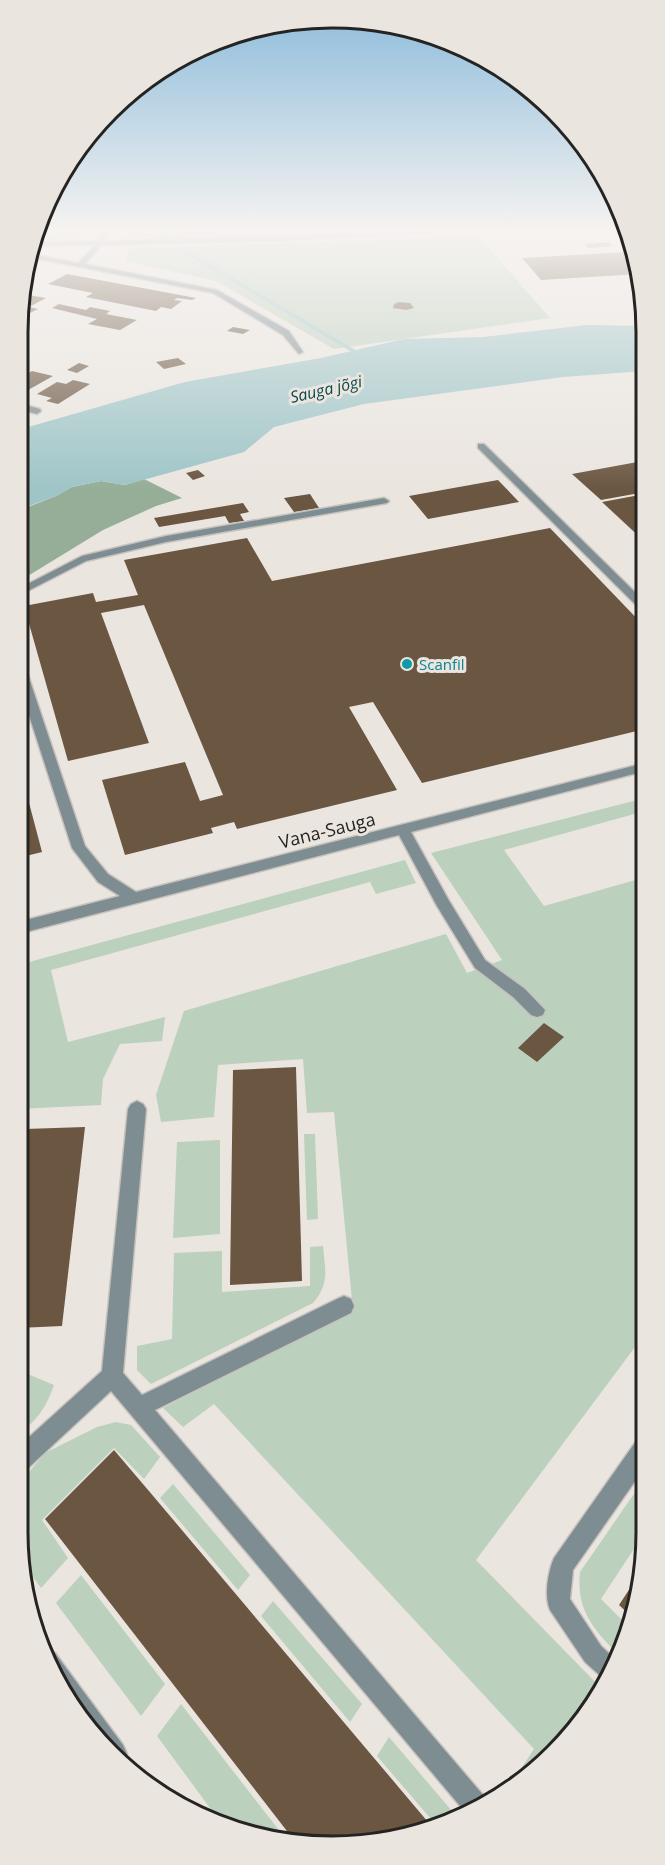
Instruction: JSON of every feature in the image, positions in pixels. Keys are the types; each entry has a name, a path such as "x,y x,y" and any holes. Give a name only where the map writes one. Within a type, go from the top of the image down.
{"street":[{"path":"257,316 286,333 299,352"},
{"path":"29,409 37,411"},
{"path":"481,446 636,599"},
{"path":"29,586 82,559 166,539 384,501"},
{"path":"29,696 79,848 103,878 134,898"},
{"name":"Vana-Sauga","path":"29,925 636,769"},
{"path":"403,829 442,902 480,964 519,993 537,1010"},
{"path":"29,1452 112,1376 137,1109"},
{"path":"137,1408 345,1306"},
{"path":"112,1376 473,1802"},
{"path":"605,1666 593,1654 558,1602 562,1566 636,1461"}],"green space":[{"path":"277,316 548,316 550,318 334,349"},
{"path":"144,479 182,498 156,506 103,530 29,575 29,507 72,487 101,481 125,485"},
{"path":"636,800 636,813 504,850 544,906 636,880 636,1346 476,1560 596,1683 574,1718 561,1733 517,1775 534,1749 214,1404 183,1427 163,1408 353,1311 334,1112 307,1113 303,1059 218,1065 214,1117 161,1122 156,1095 184,1011 446,934 467,973 502,960 431,853"},
{"path":"405,860 416,883 376,894 370,882 51,970 68,1042 165,1017 162,1041 120,1044 103,1079 101,1105 29,1108 29,962"},
{"path":"304,1134 315,1134 318,1219 307,1220"},
{"path":"220,1140 220,1234 173,1238 177,1142"},
{"path":"323,1246 324,1283 313,1303 151,1384 137,1370 137,1346 172,1339 174,1253 222,1251 222,1292 310,1286 310,1247"},
{"path":"29,1375 54,1385 48,1399 29,1426"},
{"path":"116,1422 131,1425 160,1457 144,1479 114,1448 42,1520 68,1558 41,1588 31,1572 29,1472 45,1453 97,1427"},
{"path":"173,1484 250,1575 238,1590 160,1498"},
{"path":"636,1491 636,1546 601,1599 623,1621 613,1649 588,1618 581,1597 580,1572"},
{"path":"81,1575 165,1684 141,1716 56,1603"},
{"path":"273,1601 362,1704 350,1722 261,1616"},
{"path":"181,1704 278,1829 276,1832 212,1811 157,1736"},
{"path":"389,1737 452,1812 431,1819 377,1756"}],"water":[{"name":"Sauga jõgi","path":"587,325 636,326 636,372 563,377 364,404 274,427 244,452 125,485 101,481 72,487 59,495 29,506 29,427 185,382 321,358 404,339 483,337"}],"building":[{"path":"85,316 117,316 137,320 120,330 88,324 97,319"},
{"path":"233,327 250,330 243,334 227,331"},
{"path":"178,358 186,364 164,369 156,362"},
{"path":"79,363 89,366 77,373 67,370"},
{"path":"32,371 53,376 29,390 29,373"},
{"path":"73,380 90,384 58,404 46,401 52,398 37,394 57,382 66,384"},
{"path":"636,462 636,494 601,500 572,474"},
{"path":"198,470 205,476 193,480 186,473"},
{"path":"498,480 519,502 428,519 409,496"},
{"path":"310,494 319,508 294,512 284,498"},
{"path":"636,496 636,534 602,502"},
{"path":"243,503 249,512 240,514 244,521 229,523 225,516 159,527 154,518"},
{"name":"Scanfil","path":"550,528 636,618 636,731 422,783 373,702 349,707 397,790 237,829 234,822 211,828 213,833 125,855 102,780 185,762 200,801 223,795 144,605 101,613 149,743 68,761 29,624 29,605 93,593 96,602 138,595 124,560 247,538 272,581"},
{"path":"29,803 42,852 29,855"},
{"path":"544,1023 564,1037 537,1062 518,1048"},
{"path":"296,1067 302,1281 230,1285 233,1070"},
{"path":"85,1127 62,1326 29,1328 29,1129"},
{"path":"114,1450 427,1821 392,1831 352,1836 289,1833 45,1519"},
{"path":"632,1585 626,1611 619,1605"}],"waterway":[{"path":"295,316 354,351"}],"place":[{"name":"Scanfil","path":"407,664"}]}
